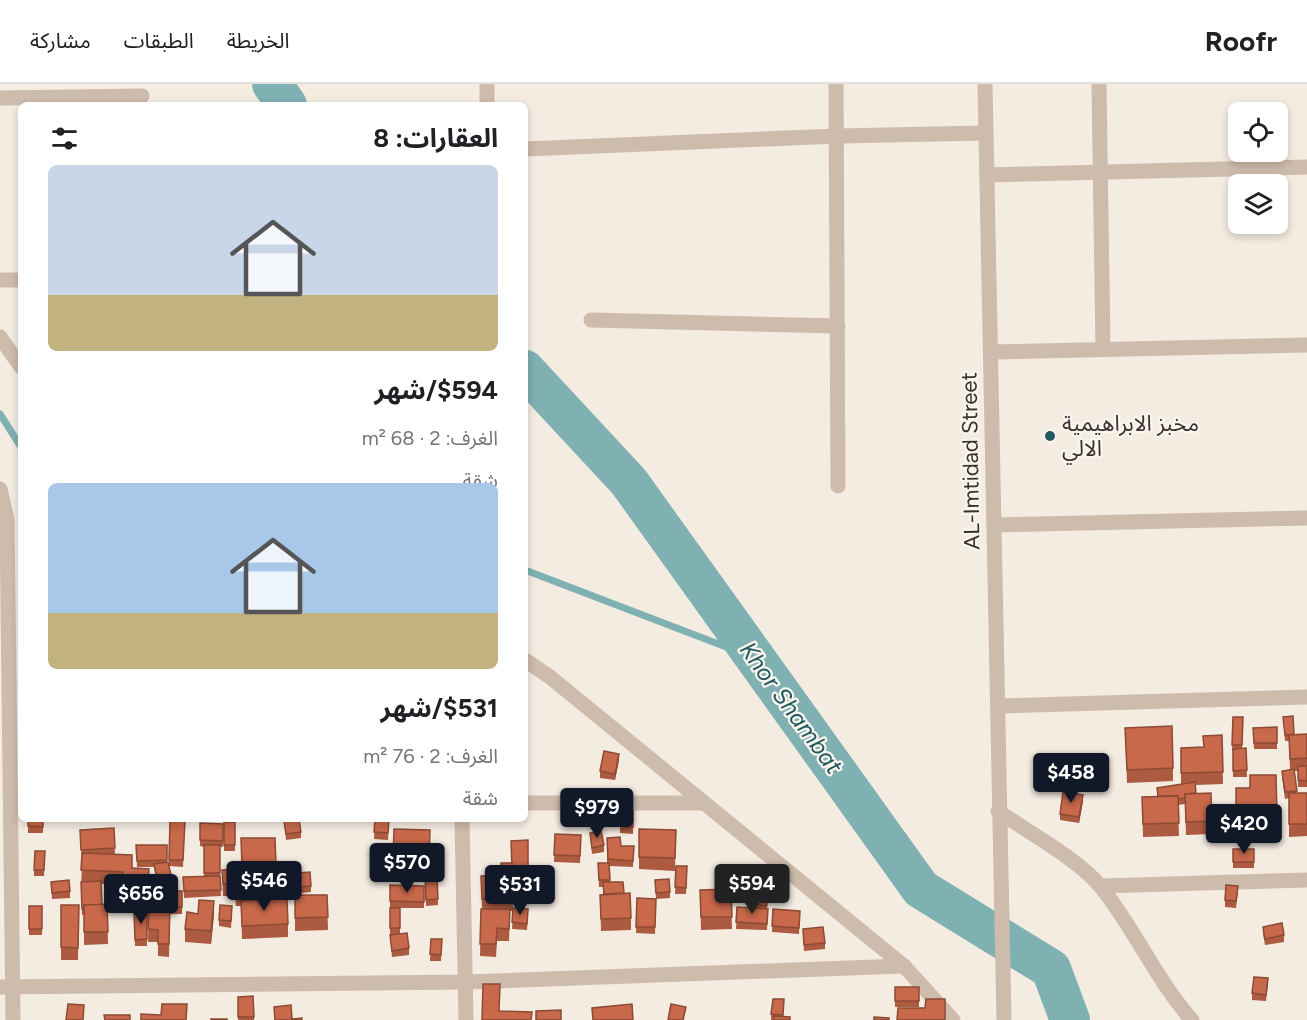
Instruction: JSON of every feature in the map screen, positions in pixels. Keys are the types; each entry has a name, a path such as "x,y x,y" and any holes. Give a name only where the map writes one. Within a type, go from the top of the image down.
{"street":[{"path":"487,84 487,102"},
{"path":"836,84 838,486"},
{"name":"AL-Imtidad Street","path":"985,84 1004,1020"},
{"path":"1099,84 1103,349"},
{"path":"0,98 141,95"},
{"path":"528,149 986,132"},
{"path":"987,175 1307,167"},
{"path":"0,280 18,280"},
{"path":"591,320 838,326"},
{"path":"0,337 18,362"},
{"path":"990,352 1307,345"},
{"path":"0,489 7,520 10,633 10,809 6,986 13,1020"},
{"path":"994,525 1307,518"},
{"path":"528,662 904,966 953,1020"},
{"path":"998,706 1307,697"},
{"path":"528,803 704,803"},
{"path":"998,811 1076,863 1101,886 1173,999 1192,1020"},
{"path":"462,822 466,1020"},
{"path":"1101,886 1307,880"},
{"path":"6,986 466,982 904,966"}],"building":[{"path":"1293,716 1294,734 1285,735 1283,717"},
{"path":"1233,717 1243,717 1242,745 1232,745"},
{"path":"1172,726 1173,768 1127,770 1125,728"},
{"path":"1277,727 1277,743 1254,743 1253,728"},
{"path":"1307,734 1307,758 1290,759 1289,735"},
{"path":"1222,735 1223,772 1181,773 1181,748 1204,747 1203,736"},
{"path":"1246,748 1247,770 1233,771 1233,749"},
{"path":"604,751 619,754 615,774 600,771"},
{"path":"1298,766 1307,766 1307,781 1298,780"},
{"path":"1294,769 1297,791 1285,792 1282,771"},
{"path":"1250,775 1276,775 1277,815 1253,815 1253,829 1236,829 1236,788 1250,788"},
{"path":"1195,782 1196,793 1185,794 1185,798 1158,796 1157,788"},
{"path":"1063,792 1083,795 1079,817 1060,814"},
{"path":"1211,793 1212,821 1186,822 1185,794"},
{"path":"1289,793 1307,793 1307,824 1289,824"},
{"path":"1178,796 1179,823 1143,824 1142,797"},
{"path":"620,811 633,811 633,827 620,826"},
{"path":"28,822 43,822 43,827 28,826"},
{"path":"170,822 185,822 183,860 169,860"},
{"path":"224,822 235,822 235,845 224,845"},
{"path":"284,822 299,822 301,832 286,834"},
{"path":"375,822 389,822 388,833 374,832"},
{"path":"200,823 223,824 223,841 200,840"},
{"path":"114,828 115,848 81,850 80,830"},
{"path":"394,829 430,830 429,861 393,860"},
{"path":"639,829 676,830 675,858 639,857"},
{"path":"601,831 604,845 592,848 590,833"},
{"path":"555,834 581,835 580,856 554,855"},
{"path":"620,837 621,846 634,846 633,861 608,859 607,838"},
{"path":"241,838 275,838 276,865 242,866"},
{"path":"528,840 528,867 512,867 511,841"},
{"path":"136,845 167,845 167,860 137,861"},
{"path":"204,845 220,845 220,873 204,873"},
{"path":"1233,849 1254,849 1254,862 1233,862"},
{"path":"35,851 45,851 44,870 34,870"},
{"path":"82,853 132,855 132,868 149,869 148,884 123,883 123,872 81,870"},
{"path":"168,862 171,875 157,878 154,864"},
{"path":"501,863 512,863 513,898 482,899 481,876 502,875"},
{"path":"598,863 609,863 610,880 599,880"},
{"path":"676,866 687,866 686,888 675,887"},
{"path":"274,868 274,892 236,893 235,883 223,884 222,870"},
{"path":"310,872 311,886 287,888 286,874"},
{"path":"220,876 221,890 184,891 183,877"},
{"path":"437,876 438,899 426,900 425,877"},
{"path":"669,879 670,892 656,893 655,880"},
{"path":"69,880 70,891 52,893 51,882"},
{"path":"101,881 102,905 84,905 82,909 81,882"},
{"path":"603,882 623,882 624,893 604,894"},
{"path":"390,885 424,886 424,902 390,901"},
{"path":"1226,885 1238,886 1236,901 1225,900"},
{"path":"756,888 769,891 766,906 753,904"},
{"path":"731,889 732,917 701,917 700,890"},
{"path":"152,891 182,891 182,907 152,903"},
{"path":"630,893 631,918 601,919 600,895"},
{"path":"295,895 327,895 328,917 295,918"},
{"path":"637,898 656,899 655,927 636,927"},
{"path":"287,899 288,924 242,926 241,901"},
{"path":"199,900 214,901 211,931 185,929 187,912 198,914"},
{"path":"149,903 170,904 169,944 158,944 158,930 148,929"},
{"path":"107,904 108,932 84,932 84,905"},
{"path":"61,905 79,905 78,948 61,947"},
{"path":"220,905 232,906 231,921 219,920"},
{"path":"29,906 42,906 42,929 29,929"},
{"path":"737,907 768,909 767,924 736,922"},
{"path":"390,908 400,908 400,928 390,928"},
{"path":"513,908 528,909 527,924 512,922"},
{"path":"481,909 510,909 509,929 497,928 496,944 480,944"},
{"path":"773,909 800,911 799,928 772,926"},
{"path":"147,910 147,939 135,940 134,911"},
{"path":"1282,923 1284,935 1265,939 1263,927"},
{"path":"823,927 825,943 804,945 803,929"},
{"path":"407,933 409,948 392,951 390,935"},
{"path":"431,939 442,939 441,955 430,954"},
{"path":"1254,977 1268,978 1266,995 1252,993"},
{"path":"483,984 500,984 499,1011 532,1012 531,1020 482,1020"},
{"path":"895,987 919,987 919,1001 895,1001"},
{"path":"253,996 254,1017 238,1017 238,997"},
{"path":"773,999 784,999 783,1015 771,1014"},
{"path":"926,999 945,999 945,1020 897,1020 898,1008 925,1008"},
{"path":"68,1004 84,1005 83,1020 66,1020"},
{"path":"162,1004 187,1004 186,1020 141,1020 141,1014 161,1015"},
{"path":"632,1004 633,1020 593,1020 592,1008"},
{"path":"671,1004 686,1007 683,1020 668,1020"},
{"path":"291,1005 292,1019 302,1018 302,1020 275,1020 274,1007"},
{"path":"561,1010 561,1020 536,1020 536,1011"},
{"path":"104,1015 130,1015 130,1020 105,1020"},
{"path":"774,1016 790,1017 790,1020 774,1020"},
{"path":"874,1017 889,1018 889,1020 874,1020"}],"waterway":[{"name":"Khor Shambat","path":"272,84 285,102"},
{"name":"Khor Shambat","path":"528,373 629,482 921,889 1051,969 1070,1020"},
{"path":"0,414 18,442"},
{"path":"528,571 755,658"}],"place":[{"name":"مخبز الابراهيمية الالي","path":"1050,436"}]}
